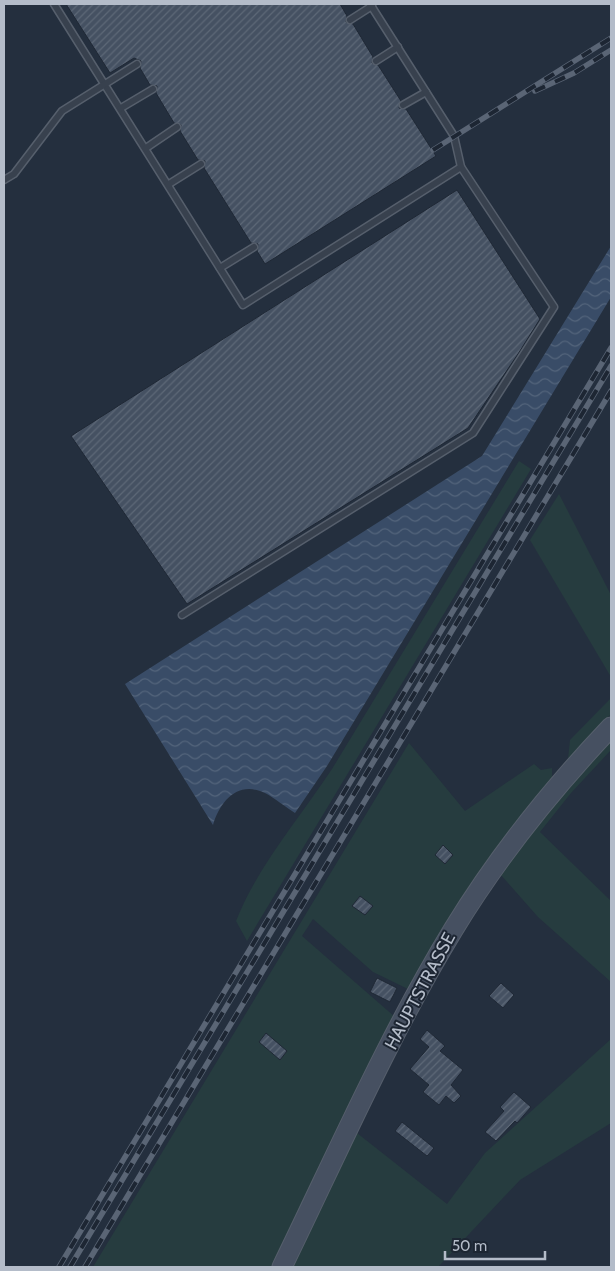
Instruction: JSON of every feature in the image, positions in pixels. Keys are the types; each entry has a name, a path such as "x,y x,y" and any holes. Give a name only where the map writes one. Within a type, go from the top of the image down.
{"main road":[{"name":"HAUPTSTRASSE","path":"282,1267 414,998 454,928 497,863 568,772 611,727"}],"lane":[{"path":"54,4 169,184 242,305 461,167"},
{"path":"182,615 473,433 554,307 461,167 454,136 371,5 350,20"},
{"path":"376,61 398,47"},
{"path":"4,180 14,174 62,112 137,64"},
{"path":"121,108 153,89"},
{"path":"403,105 426,92"},
{"path":"146,148 177,128"},
{"path":"169,184 201,164"},
{"path":"220,268 254,247"}],"green space":[{"path":"519,461 531,469 247,941 236,921 256,880 280,842 332,769"},
{"path":"559,494 611,595 611,677 530,540"},
{"path":"611,698 611,714 568,759 570,740"},
{"path":"611,739 611,750 571,793 540,832 611,901 611,982 538,917 500,874 543,816"},
{"path":"409,743 465,811 534,764 541,770 552,768 552,778 514,827 410,990 373,972 313,919 302,936 395,1017 274,1267 93,1267"},
{"path":"611,1039 611,1123 520,1180 438,1267 291,1267 357,1133 447,1204 485,1153"}],"water":[{"path":"611,246 611,297 327,766 295,813 265,793 246,789 238,791 225,801 213,825 125,684 482,456"}],"building":[{"path":"66,4 340,4 347,16 346,22 353,24 373,57 372,63 378,65 401,101 399,108 406,109 436,156 265,264 257,251 258,244 251,243 204,168 205,161 198,160 180,131 181,125 174,123 156,93 157,86 150,85 140,68 141,61 134,58 110,73"},
{"path":"457,190 540,319 518,354 468,428 187,604 71,436"},
{"path":"443,845 453,855 445,864 435,855"},
{"path":"360,896 373,906 365,915 352,906"},
{"path":"377,978 397,988 390,1002 370,992"},
{"path":"501,983 514,995 503,1008 489,996"},
{"path":"427,1030 445,1046 440,1051 463,1070 451,1085 461,1096 454,1103 446,1096 439,1105 423,1092 429,1085 410,1069 429,1047 420,1039"},
{"path":"266,1033 287,1051 280,1060 259,1042"},
{"path":"514,1092 531,1107 517,1123 515,1121 496,1141 485,1132 504,1111 500,1107"},
{"path":"402,1122 434,1148 427,1156 395,1131"}],"railway":[{"path":"433,150 611,38"},
{"path":"535,91 574,73 611,50"},
{"path":"59,1267 611,348"},
{"path":"70,1267 611,366"},
{"path":"85,1267 611,391"}]}
